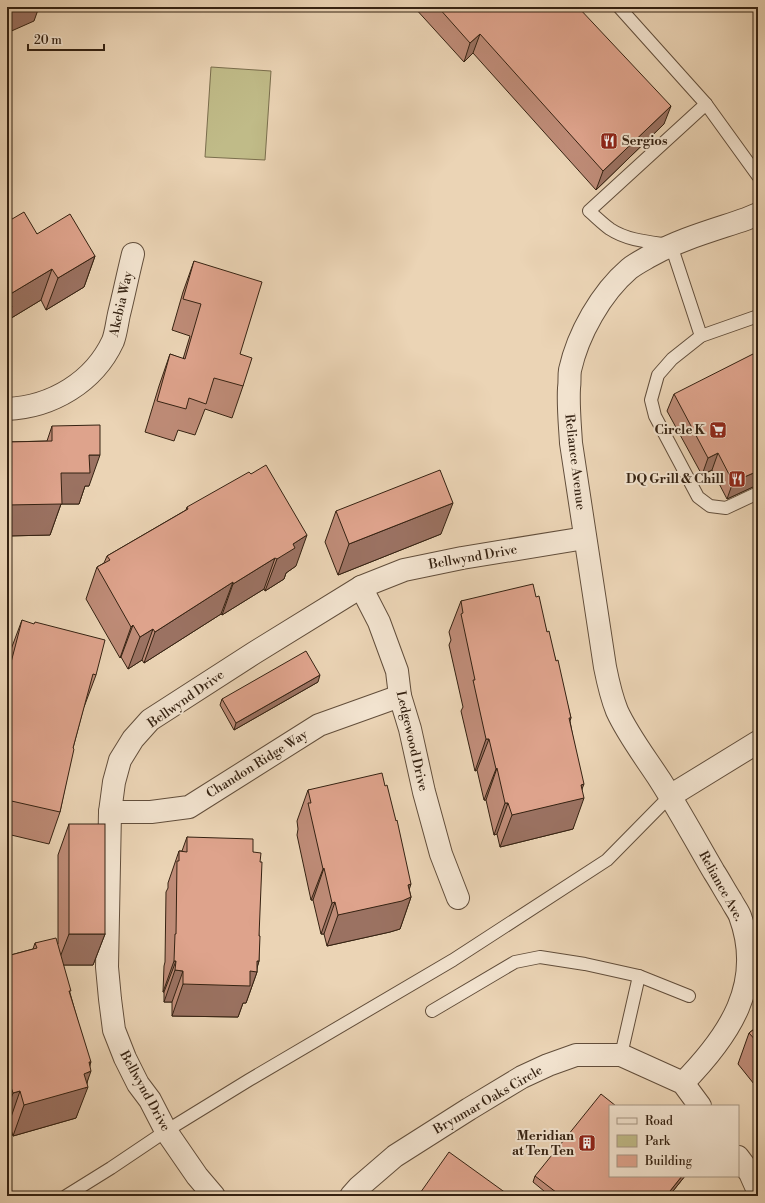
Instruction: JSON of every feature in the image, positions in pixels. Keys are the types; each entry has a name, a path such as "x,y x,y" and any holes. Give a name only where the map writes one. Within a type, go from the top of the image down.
{"street":[{"name":"Reliance Avenue","path":"670,796 617,712 610,693 571,443 568,408 570,372 577,346 603,297 630,268 671,245 758,214"},
{"name":"Akebia Way","path":"7,409 41,403 67,392 85,379 100,364 113,340 133,254"},
{"name":"Bellwynd Drive","path":"214,1196 197,1176 166,1131 150,1100 138,1084 125,1058 114,1030 107,967 110,812 114,782 120,760 133,739 150,720 254,653 361,587 404,570 462,558 585,538"},
{"name":"Ledgewood Drive","path":"361,587 378,622 397,671 400,696 410,729 424,792 441,854 458,898"},
{"name":"Chandon Ridge Way","path":"110,812 151,812 189,807 319,726 400,696"},
{"path":"670,796 758,742"},
{"name":"Reliance Ave.","path":"670,796 739,915 747,940 748,965 746,985 741,1002 724,1035 700,1066 683,1083"},
{"name":"Brynmar Oaks Circle","path":"351,1196 395,1156 469,1109 522,1077 548,1065 576,1055 621,1055 683,1083 699,1105"},
{"path":"739,1158 750,1173 758,1191"}],"lane":[{"path":"619,7 706,104 758,176"},
{"path":"701,336 671,245 640,241 625,237 610,230 589,211 706,104"},
{"path":"758,316 701,336 672,359 658,375 651,400 655,416 698,497 710,506 726,508 758,492"},
{"path":"66,1196 166,1131 255,1076 453,960 607,860 670,796"},
{"path":"432,1011 515,962 540,957 585,964 639,976 689,996"},
{"path":"621,1055 639,976"}],"green space":[{"path":"211,67 271,71 265,160 205,157"}],"building":[{"path":"438,7 578,7 671,106 603,171 480,34 470,43"},
{"path":"24,212 37,234 70,214 95,256 58,278 52,269 7,296 7,222"},
{"path":"194,261 262,282 240,354 252,358 243,386 214,378 206,404 189,398 186,409 157,401 170,354 185,359 201,304 183,299"},
{"path":"7,298 12,307 7,310"},
{"name":"Circle K","path":"753,354 758,365 758,471 733,482 718,453 708,458 674,394"},
{"path":"100,425 100,455 89,455 90,473 61,473 62,504 7,505 7,442 52,441 52,426"},
{"path":"266,465 307,535 293,544 295,548 277,559 275,558 233,584 233,582 155,632 153,629 140,637 133,625 131,627 97,567 110,560 107,556 188,509 187,507 249,472 251,474"},
{"path":"440,470 453,503 349,544 336,511"},
{"path":"533,584 536,597 539,596 547,632 549,631 556,661 558,660 584,784 581,785 584,798 512,815 508,803 505,803 489,739 486,739 461,614 463,613 461,601"},
{"path":"22,620 105,640 96,675 93,674 73,748 60,812 7,800 7,678"},
{"path":"306,651 320,675 236,723 222,699"},
{"path":"382,773 385,786 387,785 396,821 397,820 411,884 408,885 411,897 402,901 338,915 335,902 332,903 324,868 323,869 308,803 311,803 308,790"},
{"path":"69,824 105,824 105,934 69,934"},
{"path":"187,837 253,839 253,852 261,853 259,961 257,961 257,972 250,971 250,986 183,984 183,971 175,970 177,861 179,861 179,851 187,852"},
{"path":"56,938 71,991 69,991 91,1062 89,1062 91,1071 84,1074 88,1087 24,1105 20,1091 13,1093 7,1078 7,956 37,948 35,943"},
{"path":"758,1026 758,1043 749,1033"},
{"name":"Meridian at Ten Ten","path":"601,1094 615,1105 609,1105 609,1177 681,1177 666,1196 561,1196 535,1176"},
{"path":"449,1152 510,1196 418,1196"}],"place":[{"name":"Sergios","path":"609,141"},
{"name":"Circle K","path":"718,430"},
{"name":"DQ Grill & Chill","path":"737,479"},
{"name":"Meridian at Ten Ten","path":"587,1143"}]}
